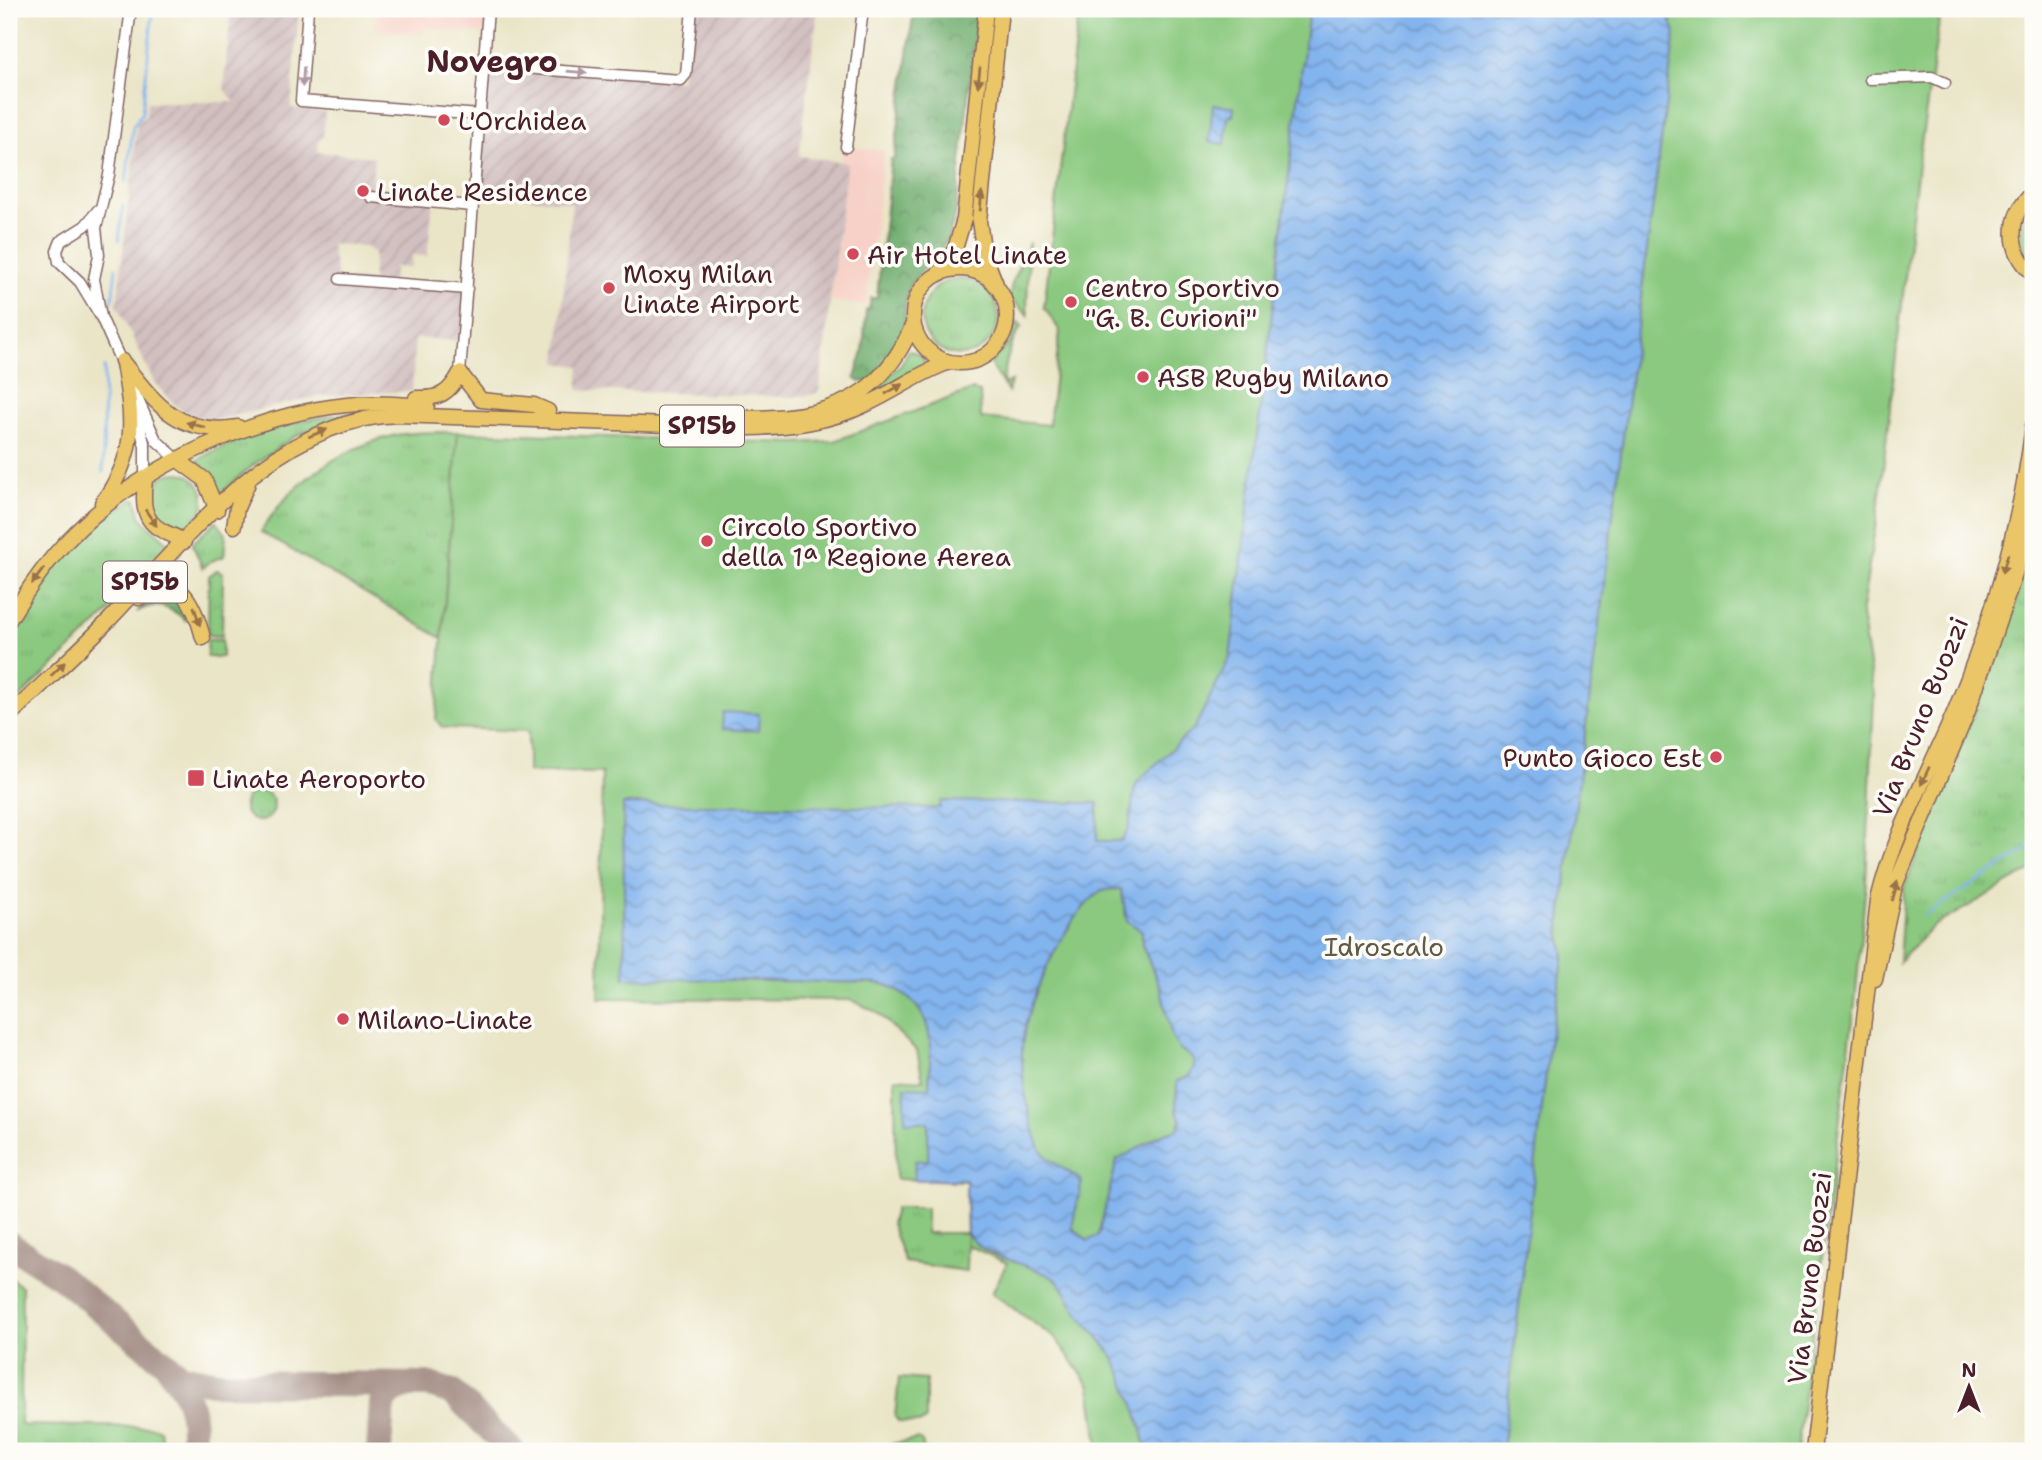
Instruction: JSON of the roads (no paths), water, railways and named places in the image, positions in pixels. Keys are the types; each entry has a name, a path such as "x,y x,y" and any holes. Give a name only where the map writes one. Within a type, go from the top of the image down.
{"main road":[{"name":"SP15b","path":"9,620 57,553 94,515 145,479 178,460 232,435 288,418 360,404 751,417 821,410 854,399 873,386 894,363 913,324 913,307 919,290 939,273 955,249 964,219 986,9"},
{"name":"SP15b","path":"9,716 260,468 310,436 381,415 441,415 750,428 800,424 858,408 926,371 950,362 980,359 1002,337 1007,306 984,254 979,221 1001,9"},
{"path":"2033,193 2018,212 2013,235 2019,257 2033,273"},
{"path":"939,273 949,269 971,269 996,285"},
{"path":"913,324 926,349 950,362"},
{"path":"122,361 159,406 191,425 229,429 288,418"},
{"path":"94,515 117,480 130,447 132,417 122,361"},
{"path":"360,404 388,398 435,398 453,386 460,373 479,400 534,405 548,411"},
{"name":"Via Bruno Buozzi","path":"1812,1451 1864,1028 1868,968 1886,869 1972,666 2012,538 2033,425"},
{"path":"178,460 204,479 217,510"},
{"path":"234,526 243,492 260,468"},
{"name":"SP15b","path":"145,479 143,502 149,519 158,528 184,541"},
{"name":"Via Bruno Buozzi","path":"1864,1028 1895,886 1968,711 2014,577 2033,504"},
{"path":"107,622 148,589 171,587 184,593 197,610 203,638"}],"street":[{"path":"101,317 95,288 95,266 99,255 96,242 109,175 131,9"},
{"path":"308,9 301,101 480,115"},
{"path":"460,373 488,9"},
{"path":"484,65 681,80 686,74 692,9"},
{"path":"846,147 863,9"},
{"path":"1870,79 1932,78 1945,83"},
{"path":"371,197 473,206"},
{"path":"102,205 88,223 63,239 57,251 60,265 72,274 101,317 154,436 163,449 178,460"},
{"path":"75,232 88,235 96,242"},
{"path":"72,274 86,273 95,266"},
{"path":"340,279 467,289"},
{"path":"122,361 144,442 145,479"}],"water":[{"name":"Idroscalo","path":"1309,9 1673,9 1668,13 1675,33 1560,928 1564,956 1550,1039 1502,1451 1146,1451 1137,1414 1115,1361 1058,1282 1045,1273 995,1254 974,1242 967,1233 966,1180 914,1180 915,1161 928,1160 928,1122 905,1122 905,1087 929,1088 930,1050 927,1027 917,1006 896,990 877,983 625,978 623,804 940,808 941,801 1098,803 1097,841 1121,841 1129,827 1137,782 1195,727 1230,657","holes":["1121,889 1127,921 1142,931 1142,945 1161,989 1172,1037 1179,1048 1193,1059 1194,1067 1188,1077 1177,1081 1176,1111 1181,1120 1178,1129 1161,1135 1117,1160 1098,1236 1088,1241 1072,1227 1082,1181 1047,1157 1036,1137 1023,1077 1024,1035 1037,990 1048,966 1073,921 1087,904 1100,892"]},
{"path":"1213,105 1234,107 1233,116 1228,117 1225,144 1209,142"},
{"path":"723,712 759,714 758,731 722,729"}],"waterway":[{"path":"126,182 133,126 142,113 153,9"},
{"path":"119,240 123,206"},
{"path":"112,302 116,268"},
{"path":"103,472 104,367"},
{"path":"1925,915 2033,846"}],"place":[{"name":"L'Orchidea","path":"444,120"},
{"name":"Linate Residence","path":"363,191"},
{"name":"Air Hotel Linate","path":"853,254"},
{"name":"Moxy Milan Linate Airport","path":"609,288"},
{"name":"Centro Sportivo \"G. B. Curioni\"","path":"1071,302"},
{"name":"ASB Rugby Milano","path":"1143,377"},
{"name":"Circolo Sportivo della 1ª Regione Aerea","path":"707,541"},
{"name":"Punto Gioco Est","path":"1716,757"},
{"name":"Linate Aeroporto","path":"196,778"},
{"name":"Milano-Linate","path":"343,1019"}],"district":[{"name":"Novegro","path":"492,61"}]}
